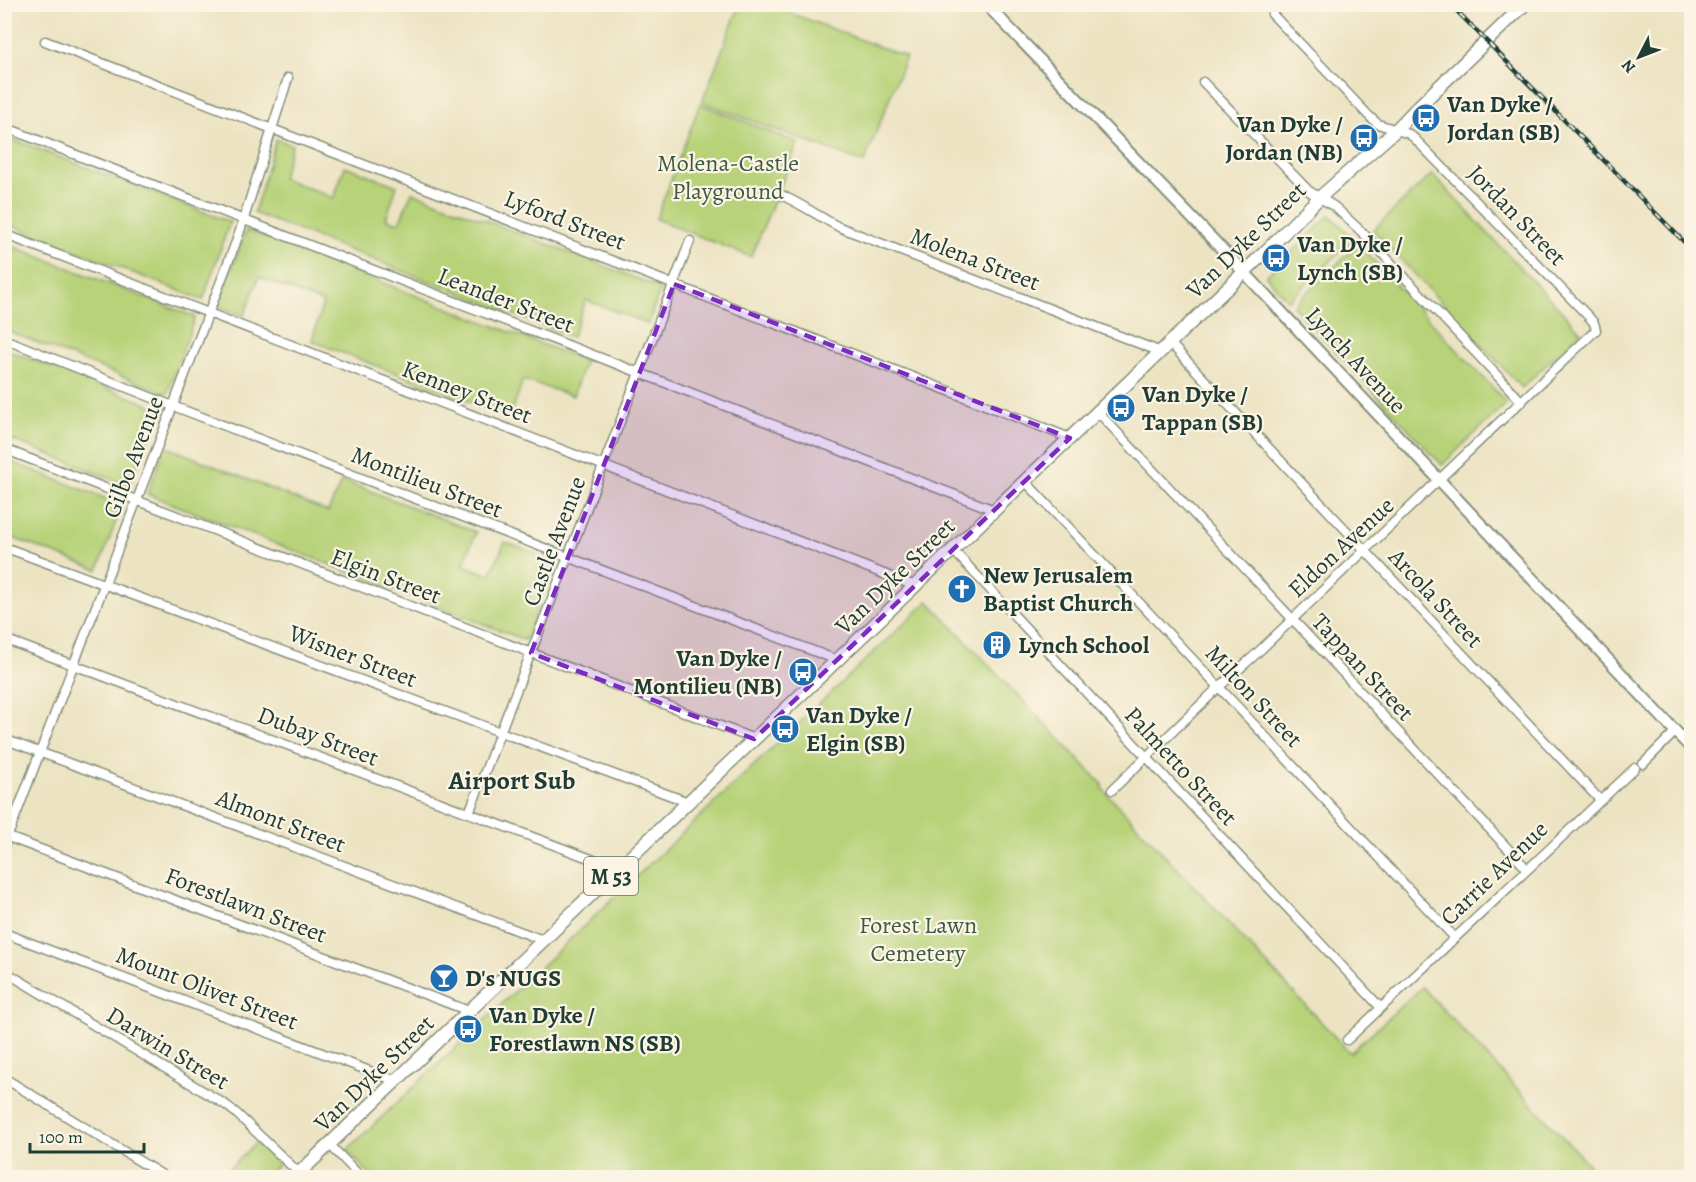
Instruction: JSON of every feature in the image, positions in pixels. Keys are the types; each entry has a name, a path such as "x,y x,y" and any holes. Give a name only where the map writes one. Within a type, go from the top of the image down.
{"main road":[{"name":"Van Dyke Street","path":"297,1175 1166,347 1319,198 1396,130 1525,4"}],"street":[{"name":"Lynch Avenue","path":"986,4 1244,272 1692,749"},
{"name":"Jordan Street","path":"1272,14 1378,124 1409,134 1414,138 1588,316 1596,330"},
{"name":"Lyford Street","path":"45,41 1070,438"},
{"name":"Gilbo Avenue","path":"4,846 244,220 288,78"},
{"path":"1203,82 1309,190 1335,207 1364,234 1522,402"},
{"name":"Leander Street","path":"4,127 994,510"},
{"name":"Molena Street","path":"779,194 839,227 1166,347"},
{"name":"Kenney Street","path":"4,234 915,586"},
{"name":"Castle Avenue","path":"469,813 690,241"},
{"name":"Eldon Avenue","path":"1112,790 1596,330"},
{"name":"Montilieu Street","path":"4,339 837,660"},
{"name":"Arcola Street","path":"1166,347 1365,550 1600,800"},
{"name":"Tappan Street","path":"1098,412 1527,869"},
{"name":"Elgin Street","path":"4,448 754,739"},
{"name":"Milton Street","path":"1025,481 1455,938"},
{"name":"Wisner Street","path":"4,547 688,802"},
{"name":"Palmetto Street","path":"953,550 1381,1008"},
{"name":"Dubay Street","path":"4,639 618,869"},
{"name":"Carrie Avenue","path":"1347,1040 1675,732"},
{"name":"Almont Street","path":"4,739 543,940"},
{"name":"Forestlawn Street","path":"8,837 469,1011"},
{"name":"Mount Olivet Street","path":"4,933 396,1081"},
{"name":"Darwin Street","path":"4,971 226,1106 236,1113 297,1175"},
{"path":"4,1078 167,1178"},
{"path":"329,1144 362,1178"}],"highlighted area":[{"path":"674,284 1070,438 754,739 531,653"}],"green space":[{"path":"740,4 769,5 906,57 864,163 702,102"},
{"name":"Molena-Castle Playground","path":"700,104 798,143 751,257 656,219"},
{"path":"4,136 230,222 203,300 5,223"},
{"path":"276,139 292,145 282,178 334,198 345,166 397,186 386,219 399,223 412,192 661,288 648,324 586,300 572,337 254,213"},
{"path":"1432,174 1581,332 1522,388 1373,230"},
{"path":"1330,215 1354,239 1288,301 1266,276"},
{"path":"246,230 585,361 573,396 523,380 510,417 312,341 323,303 259,277 244,316 218,306"},
{"path":"4,243 195,317 167,394 5,330"},
{"path":"1358,244 1507,403 1442,465 1293,306"},
{"path":"5,349 160,409 129,486 5,437"},
{"path":"165,446 328,512 342,480 476,532 463,565 490,575 505,542 556,561 525,640 147,494"},
{"path":"4,459 122,505 98,570 5,535"},
{"name":"Forest Lawn Cemetery","path":"928,601 1103,785 1102,788 1113,800 1350,1053 1422,987 1600,1177 372,1177 347,1150"},
{"path":"256,1143 279,1164 265,1177 220,1177"}],"railway":[{"path":"1450,4 1692,250"}],"place":[{"name":"Van Dyke / Jordan (SB)","path":"1426,118"},
{"name":"Van Dyke / Jordan (NB)","path":"1364,138"},
{"name":"Van Dyke / Lynch (SB)","path":"1276,258"},
{"name":"Van Dyke / Tappan (SB)","path":"1121,408"},
{"name":"New Jerusalem Baptist Church","path":"962,589"},
{"name":"Lynch School","path":"997,645"},
{"name":"Van Dyke / Montilieu (NB)","path":"803,672"},
{"name":"Van Dyke / Elgin (SB)","path":"785,729"},
{"name":"D's NUGS","path":"444,978"},
{"name":"Van Dyke / Forestlawn NS (SB)","path":"468,1029"}],"district":[{"name":"Airport Sub","path":"512,780"}]}
